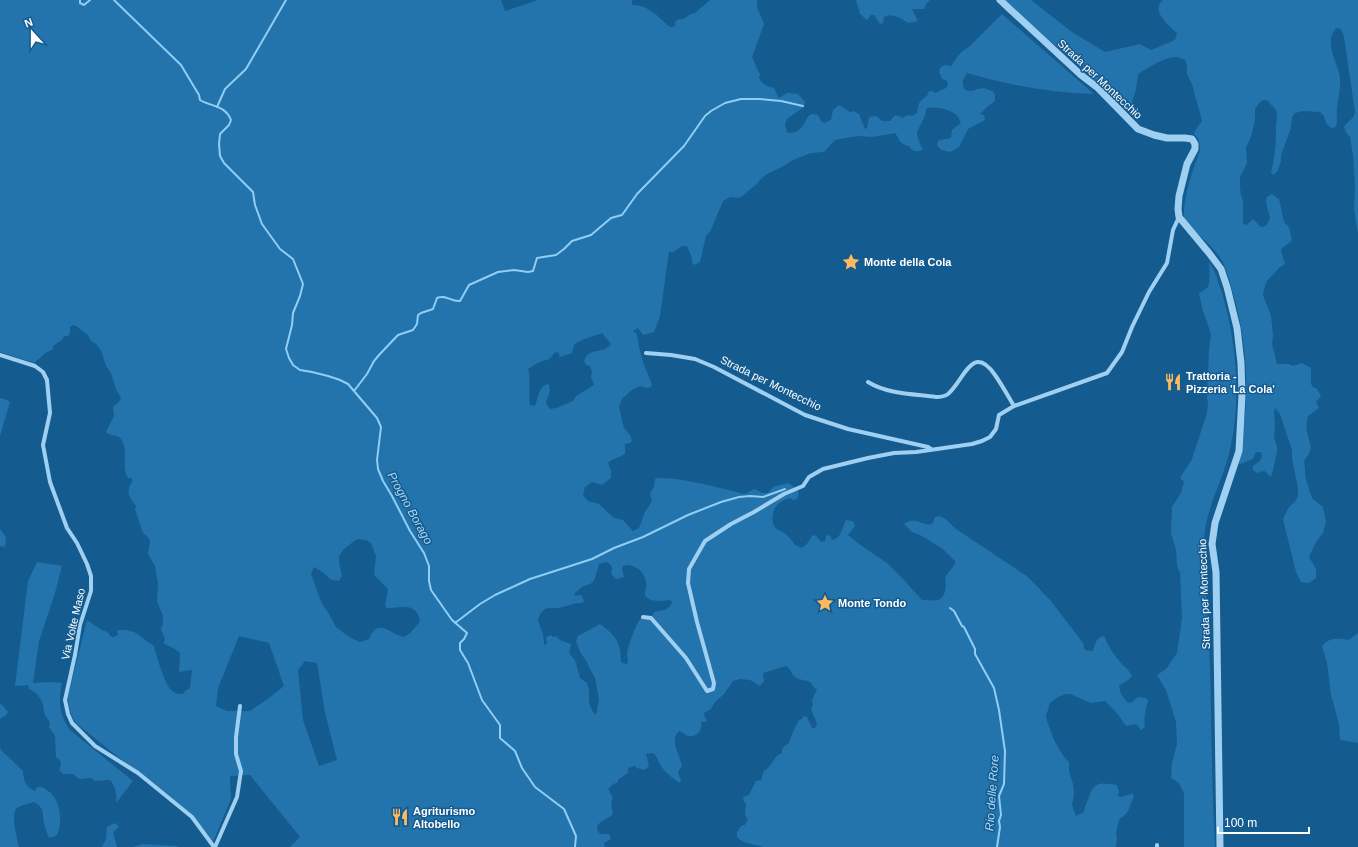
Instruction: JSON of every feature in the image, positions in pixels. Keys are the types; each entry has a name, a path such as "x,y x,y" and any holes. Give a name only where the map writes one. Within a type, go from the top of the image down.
{"street":[{"name":"Strada per Montecchio","path":"643,617 651,618 686,658 707,691 713,689 714,683 697,622 688,582 689,569 705,542 731,524 784,494 803,486 809,477 823,469 894,453 972,444 982,441 990,436 996,429 999,415 1014,406 1107,373 1122,352 1149,292 1167,263 1173,230 1179,217 1179,196 1187,164 1195,149 1195,144 1192,139 1167,138 1138,129 1098,88 1081,75 1000,0"},
{"name":"Strada per Montecchio","path":"1179,217 1209,253 1220,270 1227,287 1237,328 1241,363 1242,395 1239,451 1215,523 1212,544 1216,572 1220,847"},
{"name":"Strada per Montecchio","path":"646,353 695,359 714,367 805,415 848,429 932,449"},
{"name":"Via Volte Maso","path":"0,355 35,366 43,372 47,380 50,413 43,445 50,482 67,528 77,543 91,576 91,591 80,625 65,700 68,714 72,723 95,746 138,774 192,817 214,847 237,797 241,770 236,754 236,737 240,706"},
{"path":"868,382 877,388 936,397 943,396 952,389 972,363 978,361 986,365 995,374 1014,406"}],"shaded area":[{"path":"0,0 501,0 505,11 538,0 632,0 632,5 638,5 648,9 670,27 675,26 675,22 679,19 683,19 695,13 710,0 757,0 757,7 764,24 752,57 760,75 759,78 765,85 774,88 779,98 787,93 798,94 805,102 804,107 787,119 785,124 787,133 798,131 807,118 812,114 818,115 824,123 831,120 833,110 839,105 850,112 853,111 859,114 865,129 867,128 869,117 876,116 882,121 890,121 895,115 902,118 908,115 912,116 917,113 919,103 927,96 929,91 935,93 946,88 948,84 946,80 942,79 939,72 940,68 944,65 951,66 960,53 968,48 1002,14 1094,94 1030,88 967,73 963,81 965,90 972,91 984,88 995,94 995,101 980,114 984,115 985,120 968,129 959,147 950,152 940,149 937,144 939,140 951,138 952,130 961,123 956,114 948,110 929,108 926,109 925,116 917,134 923,150 913,150 909,146 901,143 895,133 873,137 858,136 835,140 824,152 811,153 793,160 767,174 743,196 738,198 730,197 723,201 710,232 706,236 700,262 695,265 692,263 692,258 687,246 682,246 672,253 669,251 660,316 654,332 643,335 638,328 633,331 637,335 642,360 652,384 651,387 647,388 641,386 633,389 622,399 619,407 624,428 630,435 632,441 625,444 625,454 611,460 608,463 611,471 611,478 602,485 592,482 585,487 583,495 588,501 599,504 614,518 623,520 633,531 639,528 645,512 652,501 650,493 654,487 655,479 662,478 685,480 744,494 755,489 762,493 768,493 773,487 788,483 797,489 799,493 797,499 785,499 775,508 773,512 773,521 776,528 786,534 797,546 803,547 813,535 816,536 821,542 825,541 826,536 828,535 832,540 835,539 840,535 846,520 853,521 855,526 848,535 887,563 922,600 937,600 943,596 946,583 945,577 955,564 955,561 943,549 920,535 912,532 904,524 912,520 924,524 932,524 935,517 939,516 944,518 956,529 1028,577 1051,601 1083,643 1085,650 1093,651 1095,643 1099,638 1104,636 1114,654 1132,676 1119,686 1121,694 1127,702 1131,703 1138,697 1148,700 1144,723 1145,727 1141,730 1136,724 1126,726 1117,713 1105,701 1091,703 1070,694 1065,694 1058,697 1050,703 1046,716 1054,740 1064,757 1069,762 1069,771 1073,784 1074,795 1072,805 1076,816 1084,812 1091,792 1096,785 1103,783 1117,785 1119,792 1118,796 1121,797 1133,794 1134,796 1128,811 1120,818 1118,824 1116,833 1116,847 763,847 740,840 737,837 737,832 742,825 745,825 748,819 745,815 746,803 744,802 743,797 749,795 756,781 761,780 764,771 779,754 782,753 783,748 789,743 799,720 804,716 807,717 812,728 815,728 817,723 811,708 813,706 812,700 817,689 814,688 810,682 793,675 786,666 763,673 764,681 760,686 750,680 740,679 733,681 724,694 714,703 711,709 704,713 707,720 705,722 701,722 701,728 697,735 687,736 679,731 676,735 675,743 682,766 678,772 681,781 680,783 671,777 661,767 653,753 646,754 649,766 645,770 635,766 628,768 628,773 608,789 613,798 611,802 613,814 601,821 597,826 598,832 601,834 610,835 611,839 605,842 605,847 290,847 300,837 250,775 230,776 231,799 213,842 192,819 77,724 69,707 68,696 87,620 113,637 118,635 117,630 134,632 154,646 164,676 171,690 177,694 183,694 190,688 192,670 179,672 180,653 163,643 165,640 161,629 163,624 163,616 157,601 158,584 155,566 148,554 150,541 143,533 135,509 136,506 129,495 129,488 132,478 128,478 126,473 124,443 117,436 106,432 114,416 113,407 121,398 116,389 111,373 106,366 101,350 91,341 88,335 73,325 70,327 70,334 68,336 64,336 62,340 53,346 53,349 44,354 35,363 0,352","holes":["602,333 611,344 605,349 593,352 586,356 584,361 586,365 590,366 592,372 591,377 594,385 576,396 573,401 550,409 546,403 550,391 549,384 545,385 539,392 535,406 530,405 528,369 549,359 554,353 558,352 560,357 572,353 575,344 584,339","357,539 366,540 371,543 376,556 374,575 388,589 385,605 387,608 408,607 416,611 420,622 404,637 381,628 376,629 369,639 360,642 349,637 336,627 322,604 311,574 314,567 324,573 331,580 339,581 342,576 339,557 348,545","606,562 610,564 612,568 611,574 616,579 624,577 622,569 623,566 629,565 635,567 640,570 644,576 646,597 652,600 670,600 672,602 667,609 654,612 651,618 643,616 641,618 629,645 627,664 622,663 619,645 615,638 600,624 578,636 576,641 580,652 595,678 599,699 596,715 589,703 589,690 587,683 580,678 575,660 569,653 571,644 551,635 546,637 547,643 545,645 538,621 540,614 545,609 559,608 582,603 584,601 582,596 576,596 574,594 582,587 592,583 599,564","239,636 269,643 284,686 250,711 227,711 216,706 218,688","305,661 317,663 325,713 337,760 319,766 303,720 298,670"]},
{"path":"856,0 930,0 924,9 912,9 918,21 908,23 897,17 888,16 884,17 883,23 880,24 874,15 871,15 867,20 860,14"},
{"path":"1004,0 1031,0 1072,32 1105,52 1140,44 1151,50 1175,40 1177,33 1162,18 1160,13 1159,8 1163,0 1358,0 1358,233 1354,209 1355,184 1353,155 1350,137 1344,127 1353,117 1355,112 1344,37 1341,29 1336,28 1332,34 1331,40 1332,53 1340,78 1336,127 1331,128 1326,123 1324,116 1320,112 1303,111 1295,113 1292,117 1291,128 1281,155 1281,161 1277,172 1273,175 1271,172 1275,150 1277,113 1268,101 1261,101 1255,109 1255,120 1252,134 1246,148 1247,163 1240,177 1241,196 1243,200 1243,223 1247,225 1253,219 1261,227 1266,226 1270,218 1266,203 1267,197 1272,194 1279,199 1284,222 1289,227 1292,241 1282,248 1281,251 1285,264 1280,267 1266,282 1263,295 1271,316 1273,335 1272,344 1277,364 1289,364 1293,366 1302,363 1311,368 1311,384 1317,389 1321,396 1316,402 1319,408 1308,416 1307,430 1311,449 1304,461 1305,475 1310,493 1313,499 1323,507 1326,522 1323,533 1316,542 1309,557 1316,569 1316,578 1309,583 1301,582 1296,572 1283,519 1289,507 1295,502 1298,496 1298,488 1292,458 1292,450 1280,414 1275,408 1274,437 1277,449 1271,477 1265,471 1257,473 1253,470 1253,466 1261,460 1262,454 1260,452 1256,452 1253,459 1240,464 1237,463 1245,420 1245,354 1238,311 1224,264 1214,249 1188,224 1184,218 1187,192 1200,150 1199,141 1194,134 1202,121 1192,84 1187,74 1187,65 1185,60 1172,57 1151,66 1138,74 1132,103 1133,116"},
{"path":"1209,262 1217,277 1231,332 1236,373 1236,414 1229,454 1210,510 1204,544 1210,667 1215,847 1184,847 1184,794 1179,783 1171,778 1172,763 1177,744 1176,722 1166,690 1157,675 1166,669 1177,653 1182,618 1180,572 1177,566 1176,550 1171,533 1172,507 1181,493 1184,482 1180,478 1192,459 1207,413 1211,334 1199,294 1208,286"},
{"path":"0,398 10,402 0,436"},
{"path":"0,529 6,537 5,547 0,546"},
{"path":"37,562 62,566 55,593 39,641 33,683 62,683 60,708 64,720 71,731 133,781 116,803 116,791 110,780 95,781 91,778 79,779 73,774 63,774 59,770 61,765 60,760 56,757 55,736 49,727 50,723 45,715 42,701 36,693 29,689 28,685 15,686 28,581"},
{"path":"1358,633 1358,743 1340,740 1339,724 1331,695 1327,663 1322,646 1331,640 1349,640"},
{"path":"0,704 8,712 0,719"},
{"path":"0,748 23,771 24,780 29,788 35,791 37,787 42,787 53,796 58,806 60,816 60,826 57,835 50,838 48,836 40,806 34,802 20,806 15,812 15,828 19,847 0,847"},
{"path":"115,823 119,827 113,832 117,847 102,847 106,839 107,827"},
{"path":"142,844 176,846 179,847 133,847"}],"waterway":[{"name":"Progno Borago","path":"80,0 80,3 84,5 90,0"},
{"name":"Progno Borago","path":"114,0 181,65 199,95 200,100 222,109 231,120 229,125 220,134 220,156 224,163 253,192 255,205 262,224 280,249 293,259 303,284 293,313 292,325 286,349 289,358 293,365 300,370 328,376 348,384 377,418 381,427 377,460 378,469 410,531 424,553 429,566 429,581 431,590 452,620 467,633 460,643 460,650 468,663 482,700 500,725 500,738 515,751 522,768 535,787 564,809 576,836 575,847"},
{"path":"217,107 225,89 246,69 286,0"},
{"path":"354,391 379,355 398,335 413,330 417,324 418,315 433,309 437,298 446,297 460,301 469,285 498,272 514,270 528,272 533,271 537,258 556,255 572,241 591,235 611,218 622,215 637,194 684,146 705,116 711,111 725,103 741,99 781,101 803,106"},
{"path":"455,623 480,604 495,595 530,579 592,559 614,548 643,537 688,515 721,502 739,497 763,497 785,489"},
{"name":"Rio delle Rore","path":"950,608 954,611 964,627 975,649 975,654 994,688 999,710 1005,751 1004,784 999,796 1001,815 999,821 1000,827 997,847"}],"place":[{"name":"Monte della Cola","path":"851,262"},
{"name":"Trattoria - Pizzeria 'La Cola'","path":"1173,382"},
{"name":"Monte Tondo","path":"825,603"},
{"name":"Agriturismo Altobello","path":"400,817"}]}
